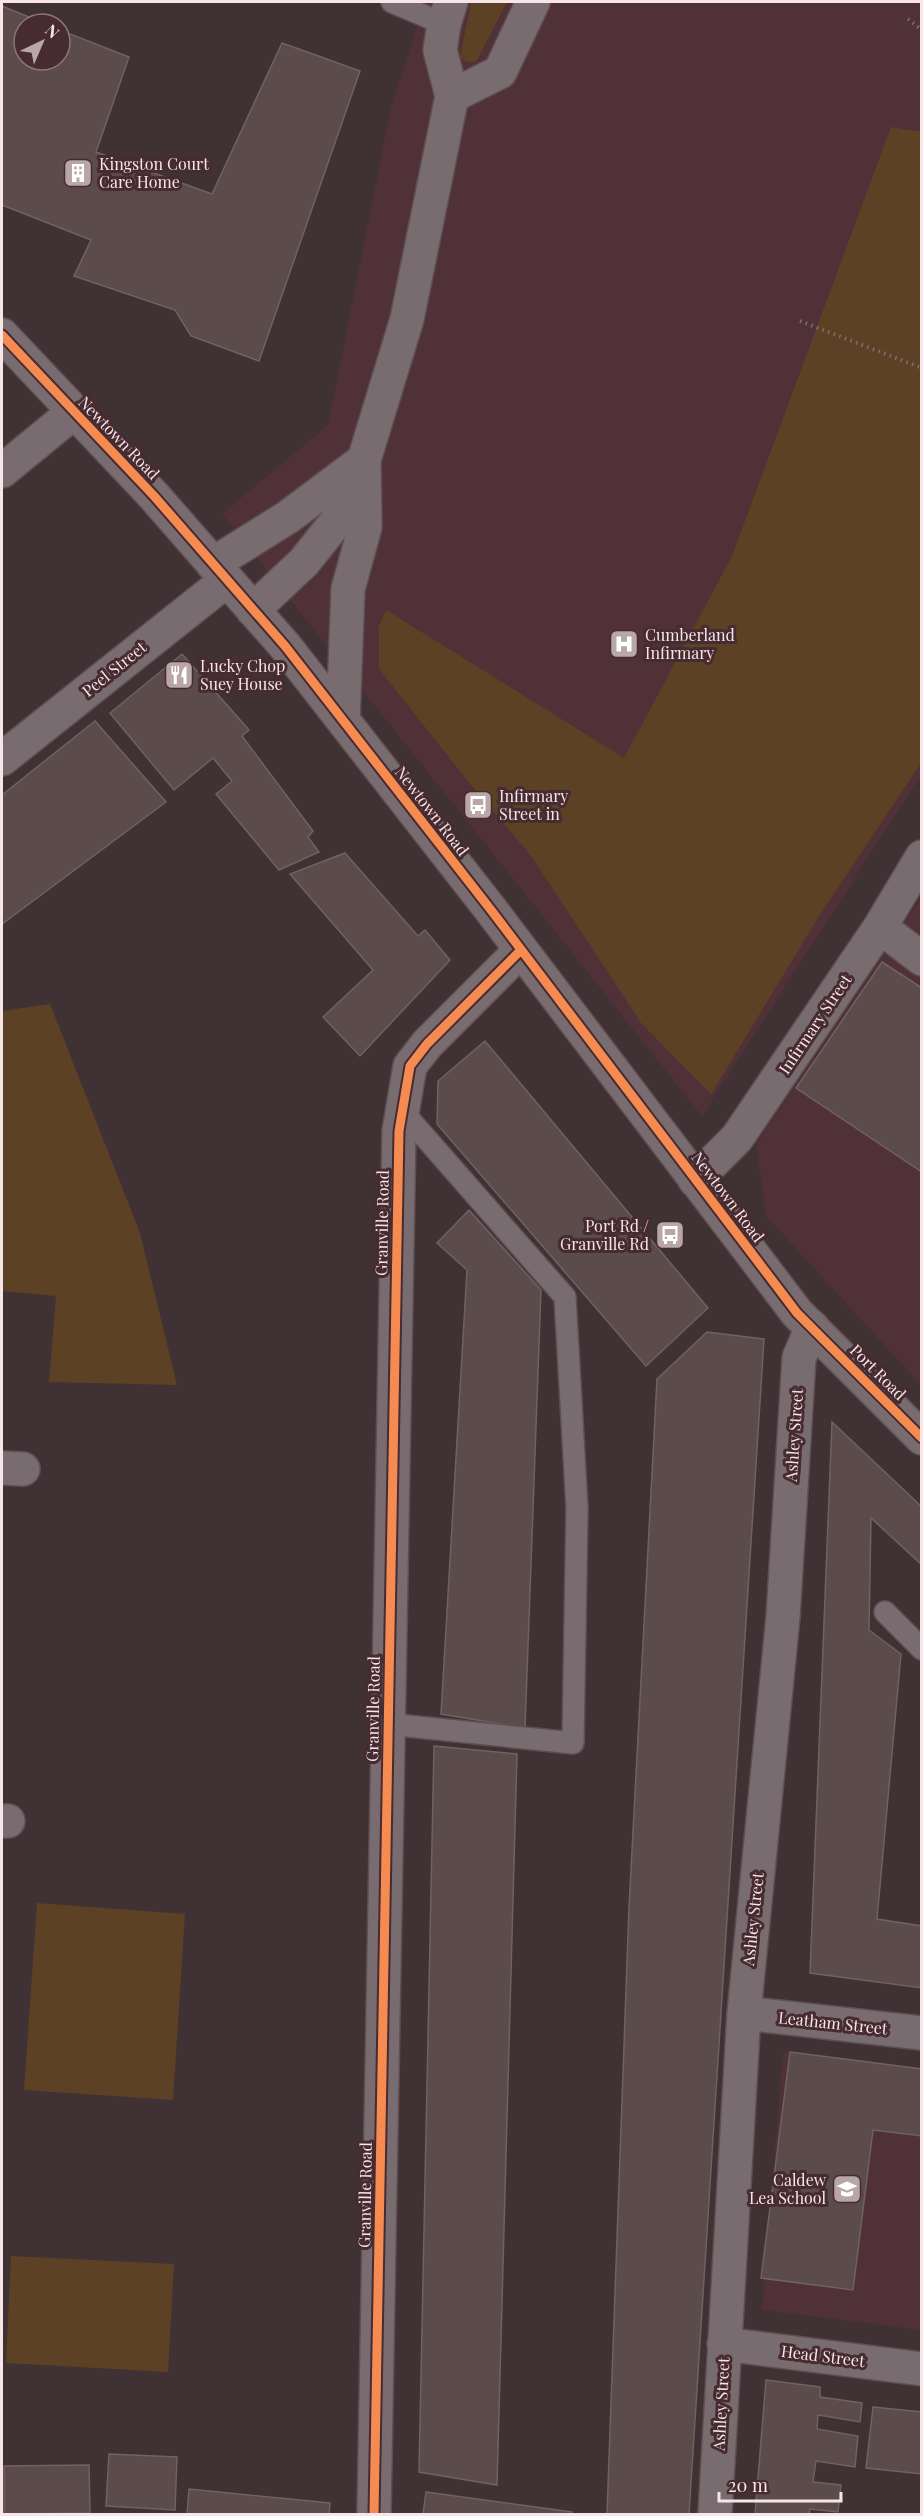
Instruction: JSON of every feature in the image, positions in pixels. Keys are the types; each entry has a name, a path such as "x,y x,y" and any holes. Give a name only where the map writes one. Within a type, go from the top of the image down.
{"street":[{"path":"452,96 500,72 533,2"},
{"path":"253,610 304,562 348,507 364,460 407,319 452,96 440,50 448,13"},
{"name":"Newtown Road","path":"2,335 154,496 298,662 522,950 797,1313 812,1328"},
{"path":"2,471 74,412"},
{"path":"343,720 348,589 365,527 364,460"},
{"name":"Peel Street","path":"2,759 220,572 364,460"},
{"name":"Infirmary Street","path":"695,1180 737,1138 880,927 921,857"},
{"path":"880,927 921,959"},
{"name":"Granville Road","path":"375,2514 399,1143 410,1066 427,1044 522,950"},
{"name":"Port Road","path":"812,1328 921,1438"},
{"name":"Ashley Street","path":"714,2514 744,2013 783,1617 799,1358 812,1328"},
{"name":"Leatham Street","path":"744,2013 921,2032"},
{"name":"Head Street","path":"724,2344 921,2369"}],"lane":[{"path":"392,2 448,13"},
{"path":"388,1724 573,1743 577,1508 564,1297 402,1112"},
{"path":"885,1612 921,1650"}],"path":[{"path":"908,19 921,30"},
{"path":"800,321 921,368"}],"shaded area":[{"name":"Cumberland Infirmary","path":"425,2 921,2 921,775 702,1116 222,514 328,425 391,107"},
{"path":"471,2 507,2 476,62 467,62 460,58"},
{"path":"891,127 922,132 921,763 818,918 711,1094 641,1023 532,857 471,785 379,669 379,626 386,610 624,758 732,556"},
{"path":"921,898 921,1385 766,1216 756,1144"},
{"path":"50,1004 140,1233 177,1385 49,1382 56,1296 2,1291 2,1011"},
{"path":"37,1903 185,1914 173,2100 24,2090"},
{"name":"Caldew Lea School","path":"783,2052 921,2068 921,2330 762,2310"},
{"path":"11,2256 174,2264 168,2372 6,2363"}],"building":[{"name":"Kingston Court Care Home","path":"2,6 17,12 12,12 12,72 72,72 72,35 129,57 96,152 212,194 282,43 360,71 259,361 191,336 175,310 74,276 91,240 2,205"},
{"path":"182,654 249,730 242,736 313,831 308,837 319,852 279,870 216,794 232,781 213,758 174,790 110,713"},
{"path":"95,721 166,802 2,924 2,795"},
{"path":"345,853 418,936 425,930 450,960 360,1056 323,1017 373,970 290,874"},
{"path":"882,962 922,988 922,1172 796,1088"},
{"path":"485,1041 708,1308 646,1366 437,1124 438,1081"},
{"path":"469,1210 541,1290 525,1728 441,1714 467,1270 437,1243"},
{"path":"707,1332 764,1339 689,2514 607,2514 629,1907 657,1379"},
{"path":"832,1422 922,1507 922,1565 871,1518 869,1630 901,1654 877,1919 922,1926 922,1988 810,1973"},
{"path":"434,1746 517,1754 497,2485 419,2472"},
{"name":"Caldew Lea School","path":"790,2052 922,2069 922,2136 873,2130 853,2290 761,2278"},
{"path":"766,2380 820,2387 820,2397 862,2403 860,2422 818,2415 817,2429 858,2436 855,2467 816,2461 813,2482 841,2485 838,2512 810,2509 809,2514 755,2514"},
{"path":"873,2407 922,2412 922,2474 866,2468"},
{"path":"109,2454 177,2457 175,2510 106,2506"},
{"path":"89,2465 90,2513 4,2514 4,2466"},
{"path":"189,2489 330,2503 329,2514 187,2514"},
{"path":"426,2492 572,2512 572,2514 423,2514"}],"cycle path":[{"path":"2,335 154,496 285,646 491,910 797,1313 922,1438"},
{"path":"374,2514 399,1131 410,1066 427,1044 521,950"}],"place":[{"name":"Kingston Court Care Home","path":"78,173"},
{"name":"Cumberland Infirmary","path":"624,644"},
{"name":"Lucky Chop Suey House","path":"179,675"},
{"name":"Infirmary Street in","path":"478,805"},
{"name":"Port Rd / Granville Rd","path":"670,1235"},
{"name":"Caldew Lea School","path":"847,2189"}]}
